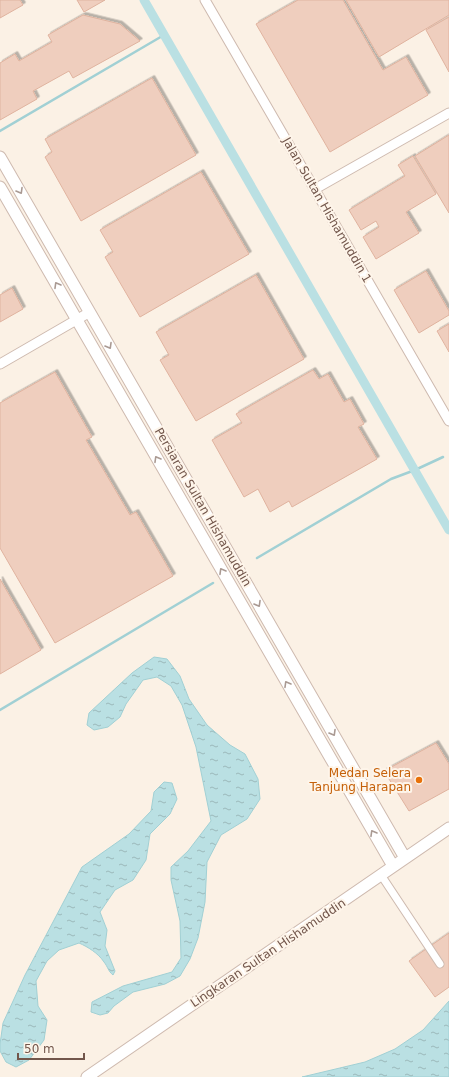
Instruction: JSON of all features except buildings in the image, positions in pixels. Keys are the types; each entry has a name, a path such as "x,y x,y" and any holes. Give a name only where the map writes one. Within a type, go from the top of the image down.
{"street":[{"name":"Jalan Sultan Hishamuddin 1","path":"205,0 449,421"},
{"path":"315,189 449,113"},
{"name":"Persiaran Sultan Hishamuddin","path":"0,157 405,858"},
{"name":"Persiaran Sultan Hishamuddin","path":"0,188 393,866"},
{"path":"0,364 90,312"},
{"path":"301,708 314,700"},
{"name":"Lingkaran Sultan Hishamuddin","path":"87,1077 449,828"},
{"path":"381,875 440,964"}],"water":[{"path":"154,657 167,659 180,676 189,699 207,725 230,745 245,754 258,779 260,799 247,819 221,835 207,862 205,902 198,938 190,959 180,976 165,984 133,992 114,1006 108,1013 100,1015 91,1012 92,1002 123,986 172,972 181,958 180,921 171,880 171,867 188,851 211,821 196,747 182,705 171,686 157,677 143,680 126,704 120,717 108,727 94,730 87,725 89,713 132,673"},
{"path":"164,782 172,783 177,799 170,814 150,834 146,860 133,880 115,890 100,912 107,930 105,946 115,971 113,975 96,953 79,943 59,950 47,961 36,981 38,1006 47,1020 44,1040 29,1060 16,1067 6,1062 0,1051 3,1023 25,975 82,867 129,834 151,811 154,792"},
{"path":"449,1001 449,1077 302,1077 365,1062 395,1049 423,1030"}],"waterway":[{"path":"144,0 449,530"},
{"path":"0,131 164,35"},
{"path":"257,558 391,479 443,457"},
{"path":"0,710 213,583"}],"place":[{"name":"Medan Selera Tanjung Harapan","path":"419,780"}]}
